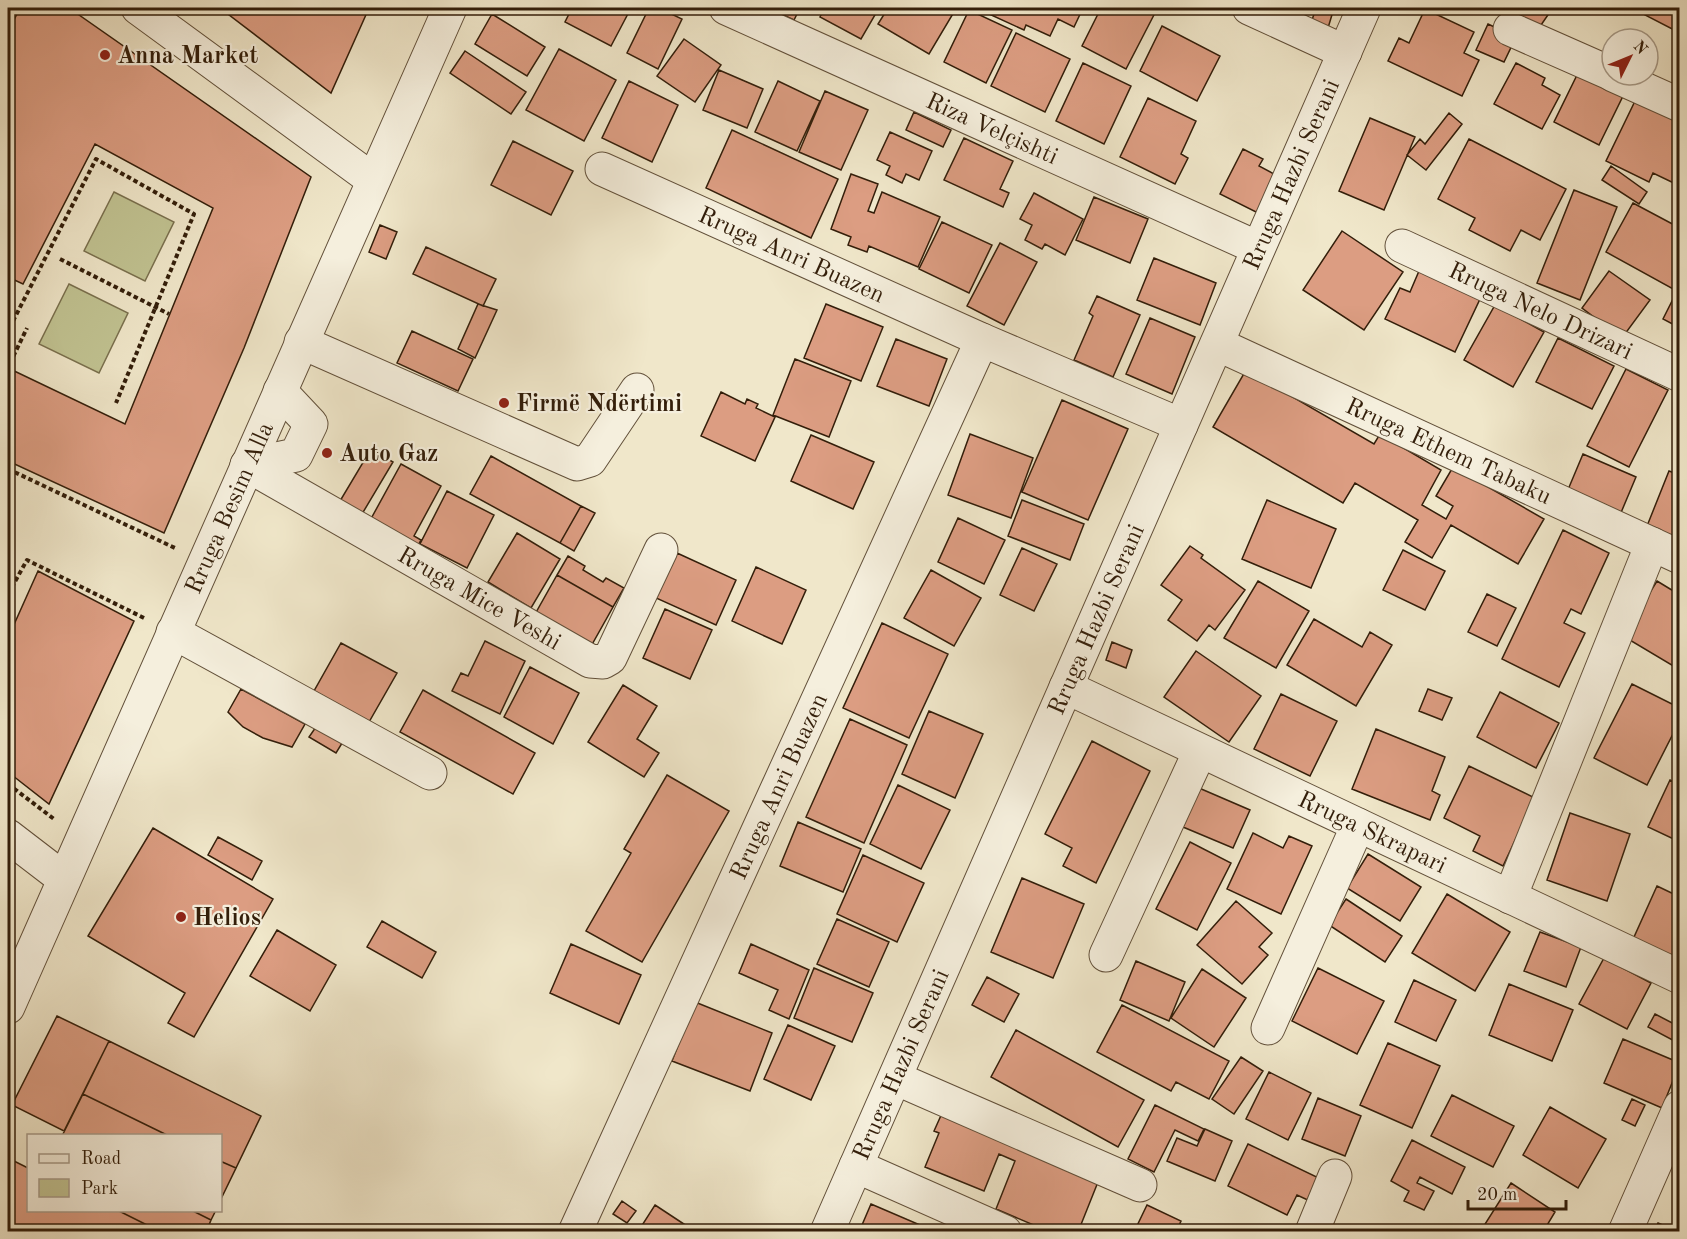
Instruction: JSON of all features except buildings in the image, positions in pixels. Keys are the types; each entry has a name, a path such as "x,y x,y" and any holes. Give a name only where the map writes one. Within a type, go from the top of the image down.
{"street":[{"path":"138,8 373,180"},
{"name":"Rruga Besim Alla","path":"8,1007 450,8"},
{"name":"Riza Velçishti","path":"726,8 1258,248"},
{"path":"1249,8 1345,52"},
{"name":"Rruga Hazbi Serani","path":"828,1232 1364,8"},
{"path":"1510,28 1600,69"},
{"path":"1640,87 1680,105"},
{"name":"Rruga Anri Buazen","path":"602,169 982,339 1181,425"},
{"name":"Rruga Nelo Drizari","path":"1402,246 1680,375"},
{"name":"Rruga Anri Buazen","path":"575,1232 982,339"},
{"path":"301,342 577,464 590,460 637,390"},
{"name":"Rruga Ethem Tabaku","path":"1217,344 1666,551"},
{"name":"Rruga Mice Veshi","path":"247,465 590,661 603,662 610,658 661,550"},
{"path":"1510,897 1666,551"},
{"path":"173,632 430,772"},
{"name":"Rruga Skrapari","path":"1066,687 1680,977"},
{"path":"1106,955 1200,750"},
{"path":"1268,1028 1358,825"},
{"path":"8,836 64,879"},
{"path":"895,1078 1140,1185"},
{"path":"1625,1232 1680,1107"},
{"path":"856,1166 1005,1232"},
{"path":"1312,1232 1335,1176"}],"path":[{"path":"13,321 96,159 194,214 116,403"},
{"path":"60,259 170,314"},
{"path":"8,357 12,360 27,328"},
{"path":"8,469 204,561"},
{"path":"8,594 27,560 146,618 141,629"},
{"path":"8,784 55,820 60,809"}],"green space":[{"path":"114,192 174,222 145,281 84,251"},
{"path":"69,284 128,313 99,373 39,344"}],"place":[{"name":"Anna Market","path":"105,55"},
{"name":"Firmë Ndërtimi","path":"504,403"},
{"name":"Auto Gaz","path":"327,453"},
{"name":"Helios","path":"181,917"}]}
